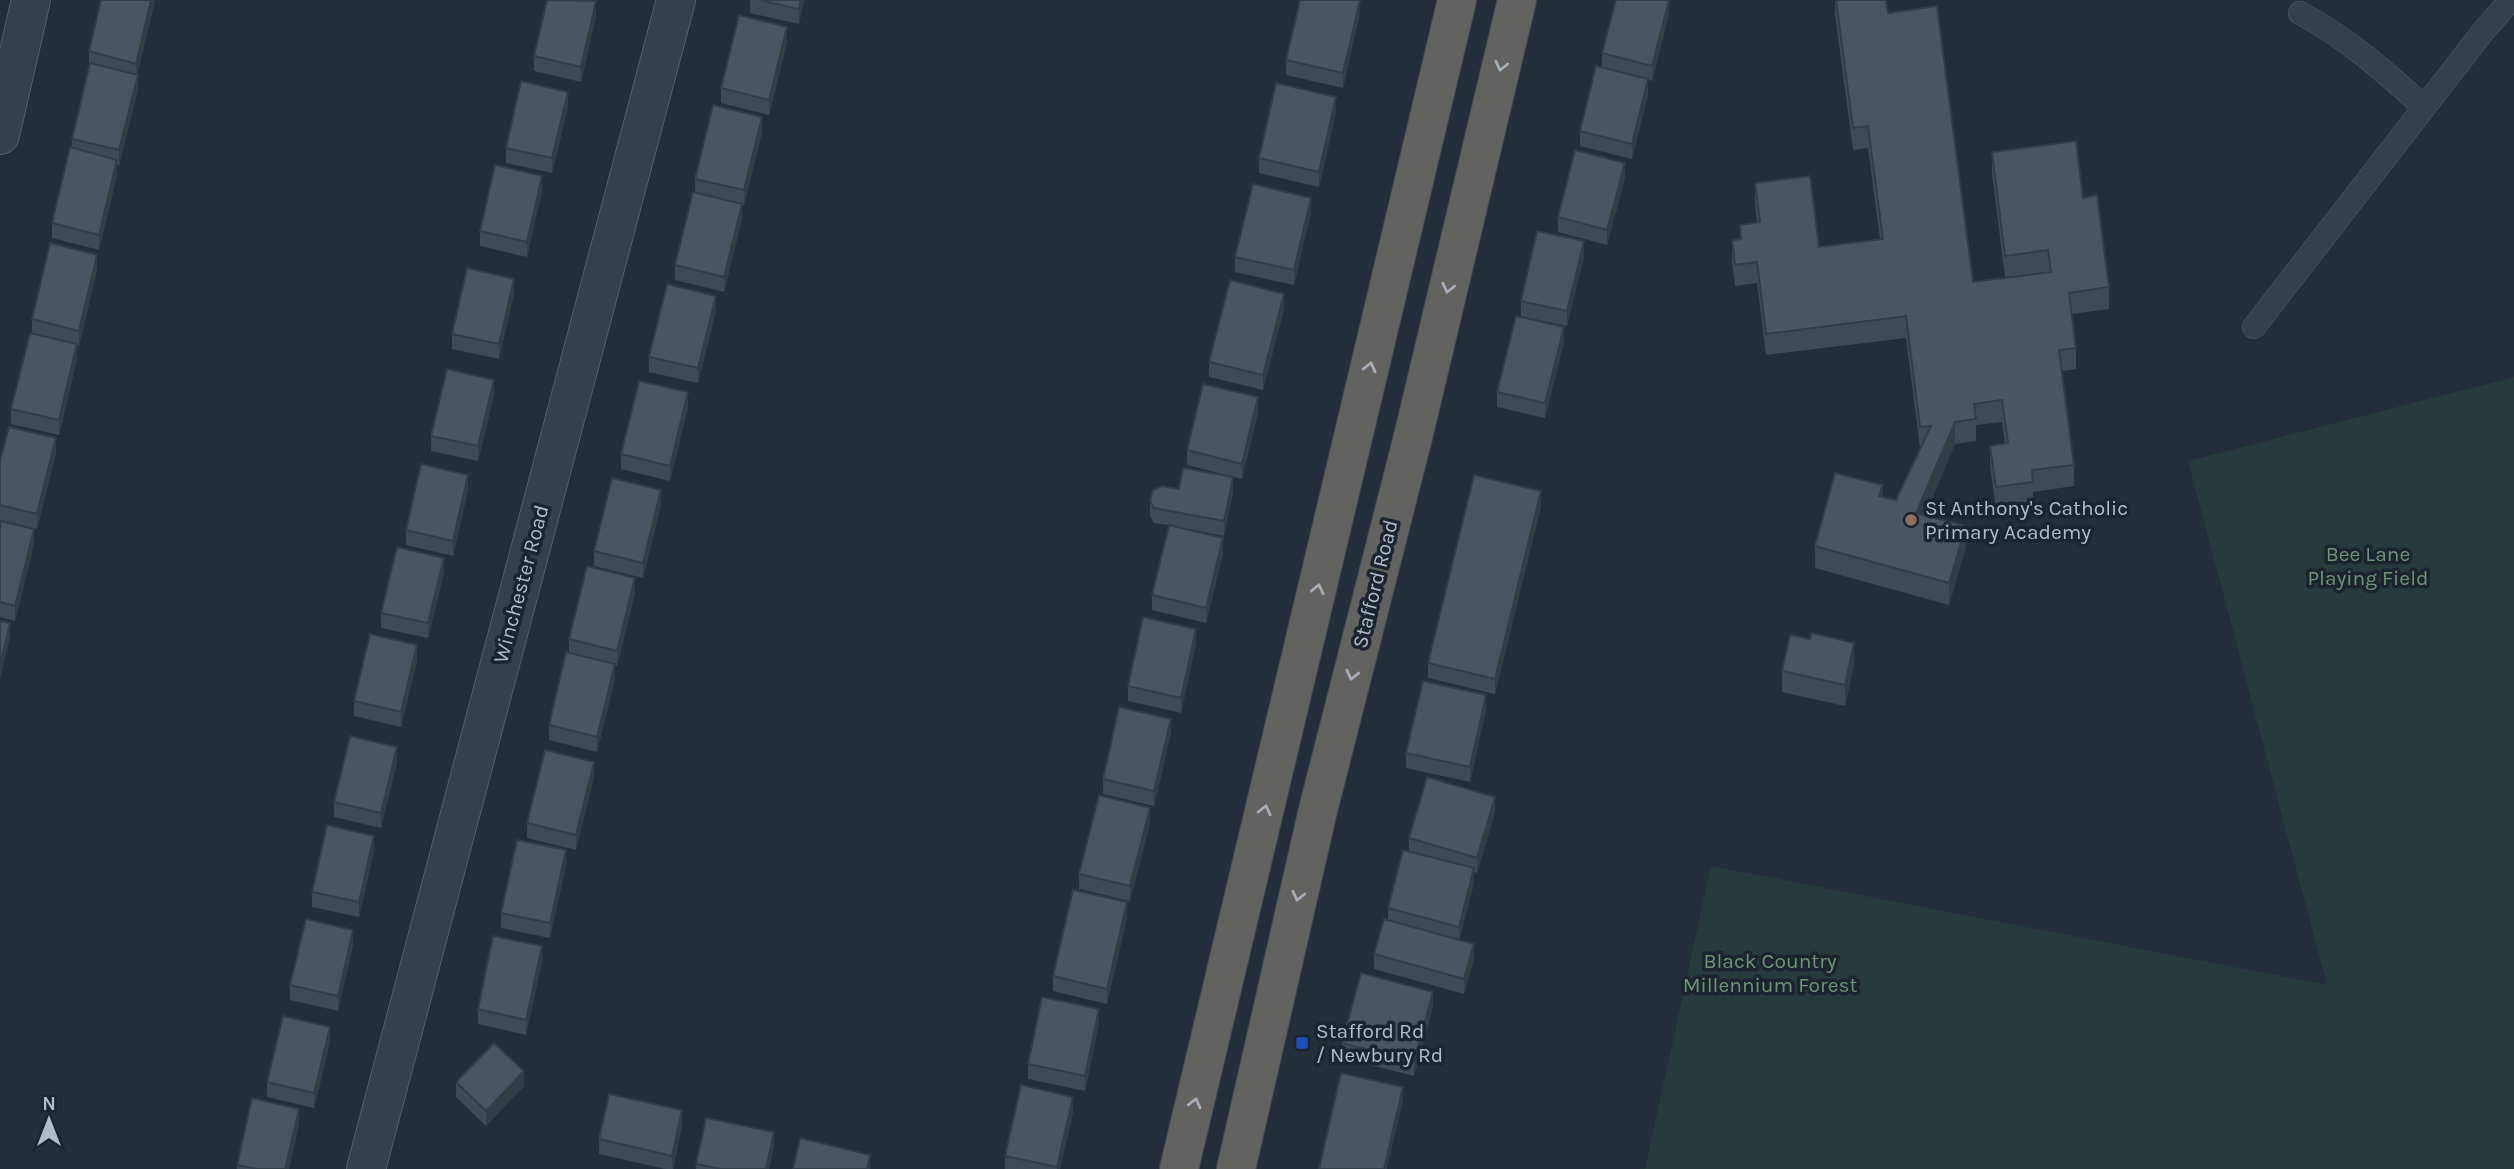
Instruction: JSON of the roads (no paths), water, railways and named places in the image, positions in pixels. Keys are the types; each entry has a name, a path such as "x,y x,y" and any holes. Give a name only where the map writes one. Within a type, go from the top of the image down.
{"highway":[{"path":"1179,1169 1457,0"},
{"name":"Stafford Road","path":"1236,1169 1318,810 1417,420 1517,0"}],"street":[{"path":"0,135 31,0"},
{"name":"Winchester Road","path":"366,1169 676,0"}],"lane":[{"path":"2254,327 2485,29 2511,0"},
{"path":"2300,13 2325,26 2366,55 2424,107"}],"place":[{"name":"St Anthony's Catholic Primary Academy","path":"1911,520"},
{"name":"Stafford Rd / Newbury Rd","path":"1302,1043"}],"park label":[{"name":"Bee Lane Playing Field","path":"2368,566"},
{"name":"Black Country Millennium Forest","path":"1770,973"}]}
